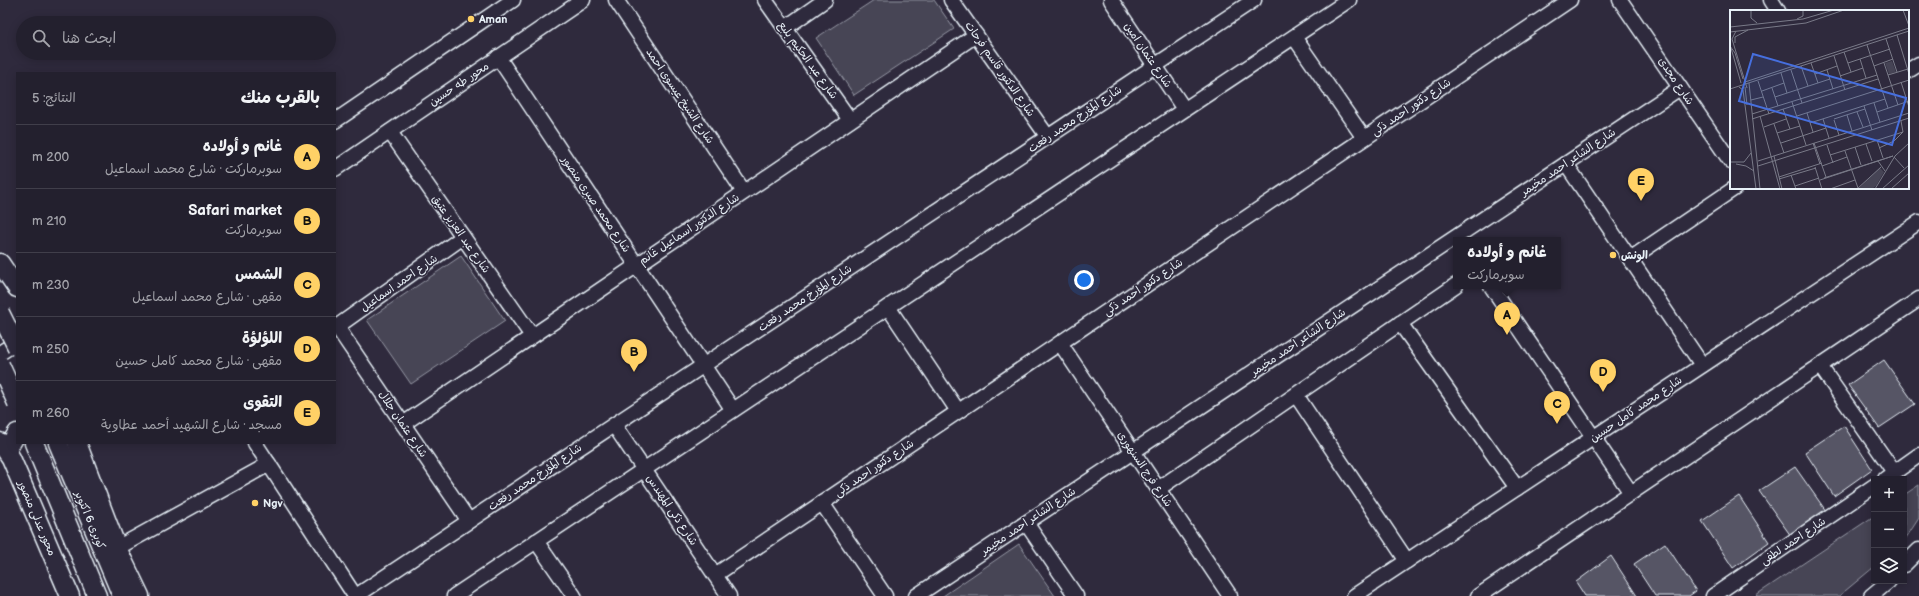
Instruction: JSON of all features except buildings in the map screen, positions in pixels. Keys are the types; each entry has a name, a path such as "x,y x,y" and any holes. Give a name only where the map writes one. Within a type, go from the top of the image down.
{"main road":[{"path":"2,266 16,287"},
{"path":"0,288 2,266"},
{"path":"0,313 16,345"},
{"path":"0,365 16,401"},
{"path":"3,446 16,434"},
{"path":"77,444 117,548 140,596"},
{"name":"محور عدلى منصور","path":"3,446 70,596"},
{"name":"كوبرى 6 اكتوبر","path":"59,446 122,596"},
{"name":"كوبرى 6 اكتوبر","path":"37,450 98,596"}],"street":[{"path":"336,120 513,0"},
{"name":"محور طه حسين","path":"336,167 583,0"},
{"name":"شارع الشيخ عيسوى احمد","path":"616,0 744,192"},
{"name":"شارع عبد الحكيم بلبع","path":"765,0 850,120"},
{"path":"785,28 825,0"},
{"name":"شارع الدكتور قاسم فرحات","path":"951,0 1048,137"},
{"name":"شارع عثمان امين","path":"1111,0 1184,109"},
{"name":"شارع المؤرخ محمد رفعت","path":"355,596 1254,0"},
{"path":"454,596 1349,0"},
{"name":"شارع دكتور احمد ذكى","path":"715,575 1570,0"},
{"name":"شارع مجدى","path":"1620,0 1730,161"},
{"path":"1770,0 1777,10"},
{"name":"شارع الدكتور اسماعيل غانم","path":"403,424 976,35"},
{"path":"1294,37 1364,138"},
{"name":"شارع محمد صبرى منصور","path":"498,57 733,410"},
{"path":"1909,70 1919,64"},
{"name":"شارع الشاعر احمد مخيمر","path":"1460,237 1680,88"},
{"name":"شارع عبد العزيز عتيق","path":"390,132 532,336"},
{"path":"1566,164 1702,365"},
{"path":"1630,259 1735,189"},
{"name":"شارع محمد كامل حسين","path":"1354,596 1919,222"},
{"name":"شارع احمد اسماعيل","path":"336,328 463,237"},
{"name":"شارع الشاعر احمد مخيمر","path":"916,596 1453,242"},
{"path":"1158,489 1453,287"},
{"path":"1493,289 1631,493"},
{"path":"1478,596 1919,299"},
{"path":"888,307 958,411"},
{"path":"1400,323 1517,488"},
{"name":"شارع عثمان جلال","path":"336,328 469,521"},
{"path":"0,353 16,343"},
{"name":"شارع فرج السنهورى","path":"1060,343 1230,596"},
{"path":"1820,366 1889,476 1919,456"},
{"path":"0,394 16,384"},
{"path":"1296,395 1407,561"},
{"name":"شارع ذكى المهندس","path":"614,425 729,596"},
{"path":"256,444 355,596"},
{"path":"117,548 269,464"},
{"name":"شارع احمد لطفى","path":"1720,594 1871,488"},
{"path":"822,503 885,596"},
{"path":"1026,523 1076,596"},
{"path":"536,541 574,596"},
{"path":"1907,562 1919,550"},
{"path":"1871,596 1885,584"}],"shaded area":[{"path":"874,0 934,0 954,29 854,95 816,38"},
{"path":"461,256 505,321 411,384 367,320"},
{"path":"1919,485 1919,518 1907,536 1907,512 1907,493"},
{"path":"1871,518 1871,569 1839,596 1756,595"},
{"path":"1019,544 1055,596 943,596"}],"place":[{"name":"Aman","path":"471,19"},
{"name":"التقوى","path":"1641,201"},
{"name":"الونش","path":"1613,255"},
{"name":"غانم و أولاده","path":"1507,335"},
{"name":"Safari market","path":"634,372"},
{"name":"اللؤلؤة","path":"1603,392"},
{"name":"الشمس","path":"1557,424"},
{"name":"Ngv","path":"255,503"}]}
